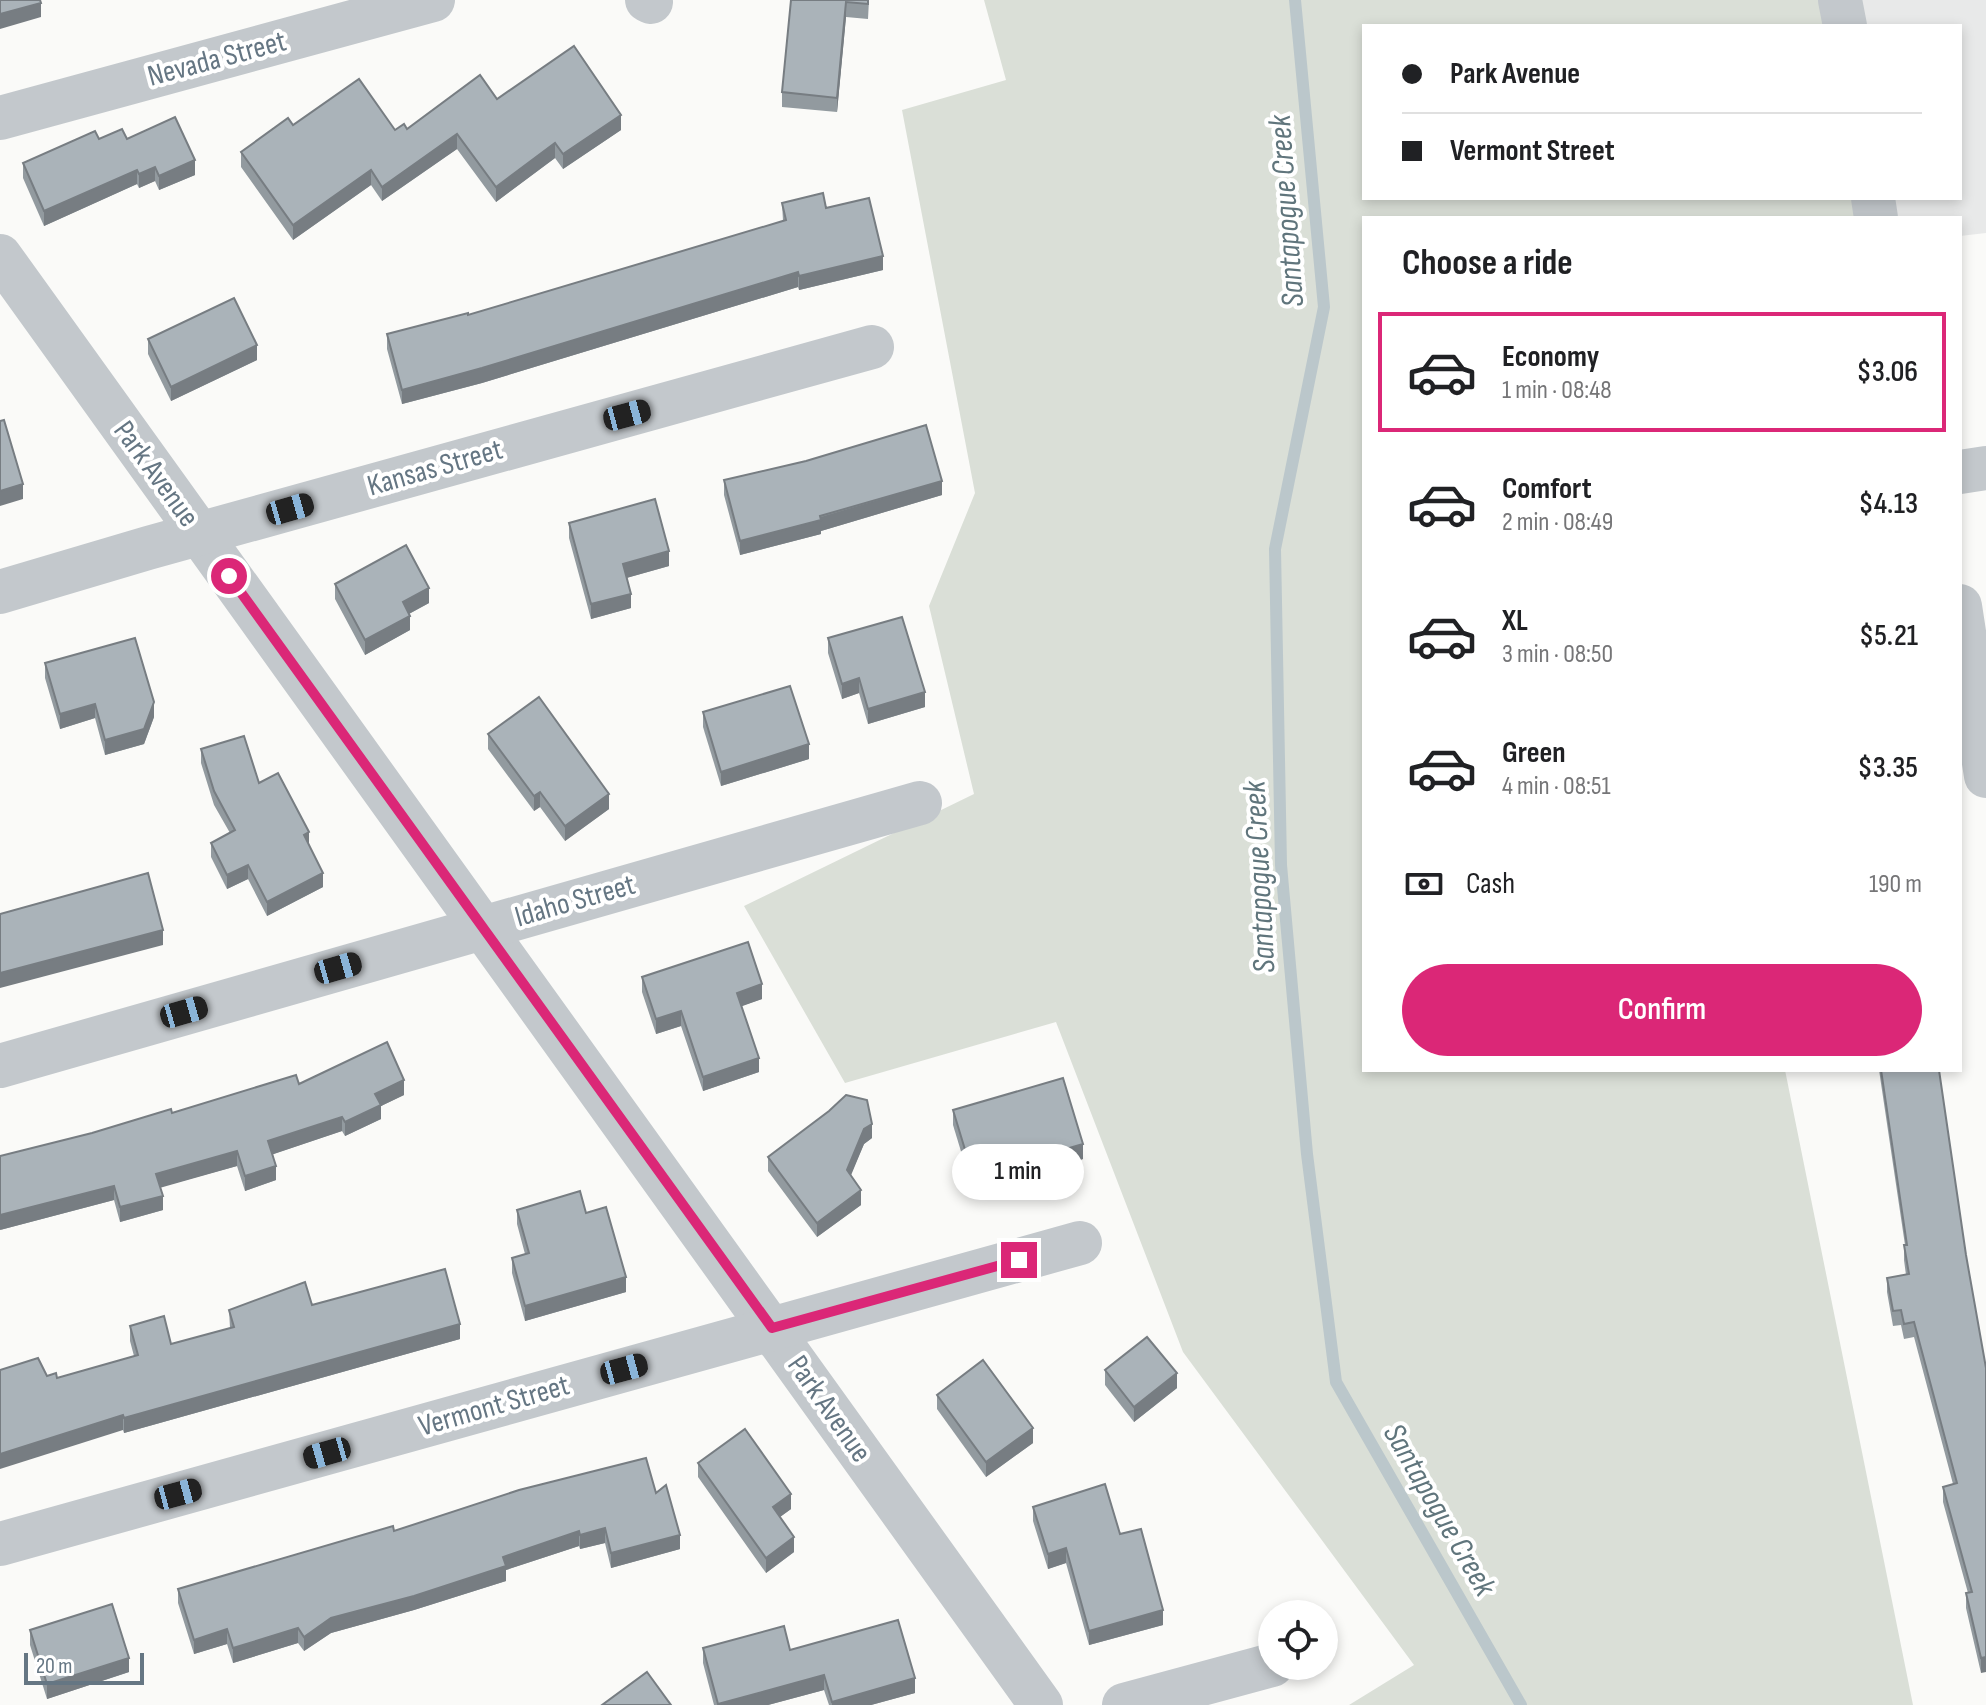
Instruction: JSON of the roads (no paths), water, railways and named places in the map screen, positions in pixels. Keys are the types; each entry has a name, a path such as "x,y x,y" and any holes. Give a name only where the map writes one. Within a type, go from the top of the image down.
{"street":[{"name":"Nevada Street","path":"0,118 433,0"},
{"path":"1840,0 1845,24"},
{"name":"Park Avenue","path":"0,256 1041,1705"},
{"name":"Kansas Street","path":"0,592 872,347"},
{"path":"1962,472 1986,468"},
{"path":"1962,619 1986,776"},
{"name":"Idaho Street","path":"0,1066 920,803"},
{"name":"Vermont Street","path":"0,1544 1080,1243"},
{"path":"1124,1705 1258,1669"}],"waterway":[{"name":"Santapogue Creek","path":"1295,0 1324,307 1275,549 1281,865 1307,1154 1336,1382 1521,1705"}]}
